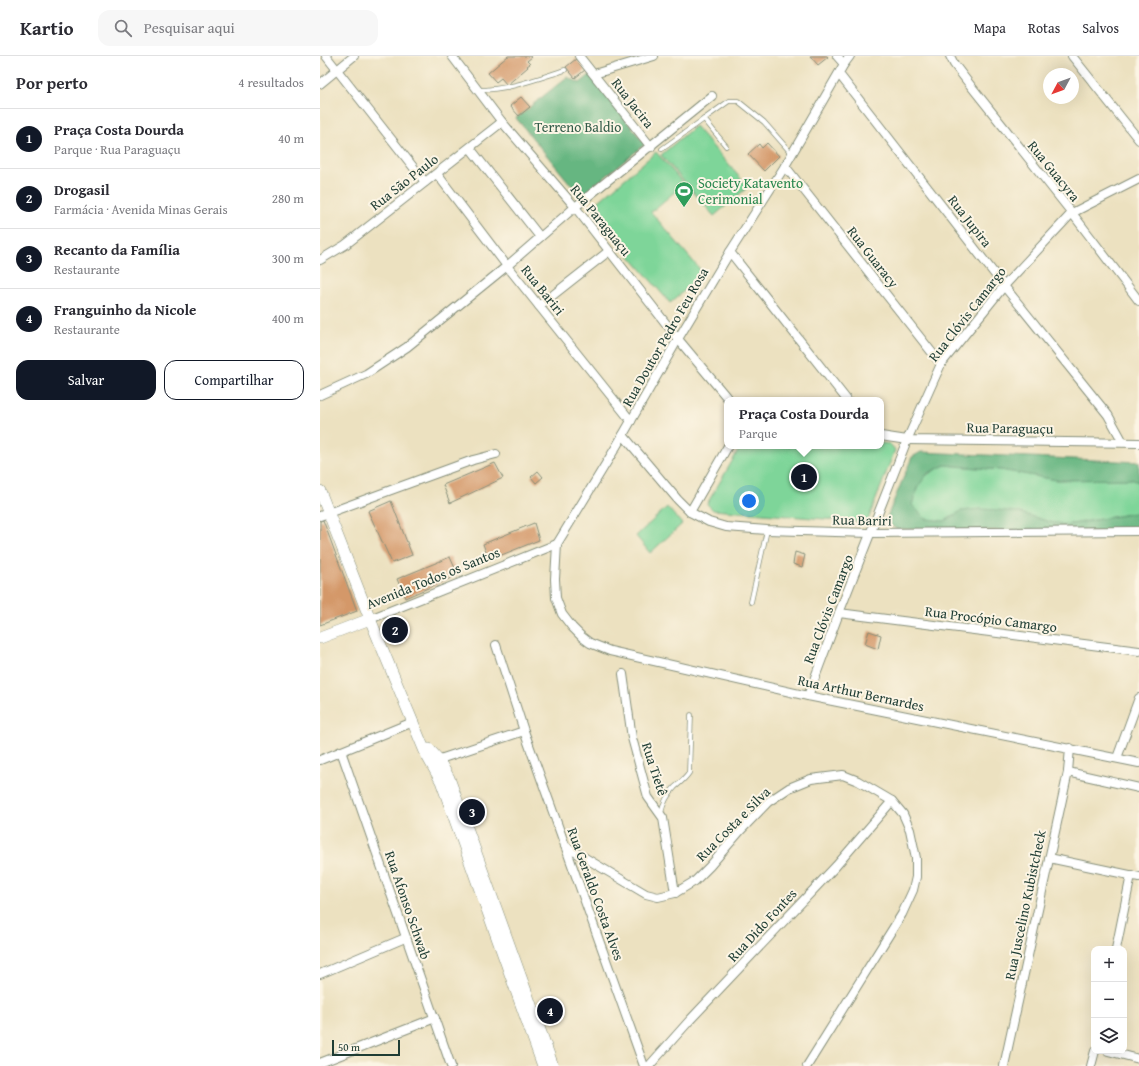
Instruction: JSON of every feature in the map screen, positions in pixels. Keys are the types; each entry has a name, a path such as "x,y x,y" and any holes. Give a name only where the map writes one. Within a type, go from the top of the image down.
{"street":[{"path":"326,56 426,182"},
{"path":"320,84 354,56"},
{"name":"Rua Paraguaçu","path":"452,56 502,122 576,207 678,339 726,397"},
{"name":"Rua Jacira","path":"579,56 651,147"},
{"path":"594,74 654,56"},
{"path":"836,56 844,64"},
{"name":"Rua Doutor Pedro Feu Rosa","path":"582,637 562,614 556,598 556,544 623,435 730,252 785,166 850,56"},
{"name":"Rua Guacyra","path":"950,56 967,81 1139,301"},
{"path":"1072,56 1139,140"},
{"name":"Rua Jupira","path":"839,74 1004,286 1108,415 1123,442"},
{"path":"320,395 366,374 407,347 712,96"},
{"name":"Rua São Paulo","path":"320,260 345,245 502,122"},
{"path":"470,148 540,237"},
{"name":"Rua Guaracy","path":"785,166 941,364"},
{"name":"Rua Bariri","path":"437,174 507,266 631,421"},
{"name":"Rua Clóvis Camargo","path":"808,696 907,440 941,364 1004,286 1072,214 1139,180"},
{"path":"539,306 609,251"},
{"path":"730,252 845,397"},
{"name":"Rua Bariri","path":"623,435 690,512 709,522 726,527 767,530 870,533 1139,530"},
{"name":"Rua Paraguaçu","path":"884,436 907,440 1139,443"},
{"path":"690,512 726,449"},
{"path":"324,514 473,460 496,454"},
{"path":"320,491 324,514 370,619 420,740 434,761 449,778 530,1016 543,1066"},
{"name":"Avenida Todos os Santos","path":"320,638 556,544"},
{"name":"Rua Procópio Camargo","path":"839,614 1139,651"},
{"name":"Rua Arthur Bernardes","path":"582,637 590,643 610,651 808,696 1139,763"},
{"name":"Rua Geraldo Costa Alves","path":"496,645 524,731 644,1066"},
{"name":"Rua Tietê","path":"622,674 632,738 648,797 663,818 676,893"},
{"path":"1117,758 1139,698"},
{"path":"320,760 413,722"},
{"path":"434,761 524,731"},
{"name":"Rua Juscelino Kubistcheck","path":"1004,1066 1068,772 1070,748"},
{"name":"Rua Afonso Schwab","path":"341,751 405,938 451,1066"},
{"path":"1068,772 1139,788"},
{"name":"Rua Costa e Silva","path":"565,846 646,894 658,897 676,893 695,881 768,802 789,788 811,779 843,775 863,784 892,801 903,814 910,830 916,858 916,877 913,890 902,914 807,1066"},
{"name":"Rua Dido Fontes","path":"649,1066 690,1020 836,866 892,801"},
{"path":"1049,858 1135,876 1117,946"},
{"path":"320,974 405,938"},
{"path":"530,1016 553,1066"},
{"path":"320,1063 435,1018"},
{"path":"1091,1066 1094,1054"},
{"path":"1120,1054 1139,1059"}],"lane":[{"path":"478,90 493,90 508,87 565,70"},
{"path":"662,149 729,101 738,100 764,122 792,154"},
{"path":"704,119 726,146"},
{"path":"751,602 767,530"},
{"path":"661,814 664,804 674,788 684,781 689,773 691,715"}],"green space":[{"name":"Terreno Baldio","path":"590,75 645,144 581,197 516,118 567,77 580,83"},
{"path":"695,126 748,187 714,216 661,155"},
{"path":"656,152 684,184 651,212 704,274 670,303 617,241 620,239 592,207"},
{"path":"884,443 890,444 895,450 868,520 862,522 713,510 707,504 739,449 884,449"},
{"path":"921,452 1139,462 1139,482 1131,479 1057,480 1001,470 945,465 928,473 917,488 912,505 926,519 945,521 961,511 980,509 1017,512 1054,523 1072,524 1135,513 1139,511 1139,532 896,529 889,524 887,517 912,457"},
{"path":"945,465 1001,470 1057,480 1131,479 1139,482 1139,511 1135,513 1072,524 1054,523 1036,518 961,511 945,521 926,519 912,505 916,490 926,476"},
{"path":"667,507 682,524 650,553 636,536"}],"building":[{"path":"508,56 532,57 527,61 530,64 527,66 528,67 507,85 501,78 496,82 488,73"},
{"path":"810,56 827,56 828,57 818,65"},
{"path":"576,59 585,70 575,78 566,67"},
{"path":"521,97 530,107 519,116 510,106"},
{"path":"767,143 779,156 764,171 748,154 759,144 762,148"},
{"path":"495,463 503,478 450,503 443,485"},
{"path":"538,471 543,477 536,483 531,477"},
{"path":"391,501 412,555 392,563 368,511"},
{"path":"323,520 357,611 320,625 320,521"},
{"path":"534,523 539,540 489,560 483,544"},
{"path":"795,552 805,555 802,567 793,564"},
{"path":"450,557 458,575 405,598 397,579"},
{"path":"869,631 881,635 878,649 865,644"}],"place":[{"name":"Society Katavento Cerimonial","path":"684,208"},
{"name":"Praça Costa Dourda","path":"804,477"},
{"name":"Drogasil","path":"395,630"},
{"name":"Recanto da Família","path":"472,812"},
{"name":"Franguinho da Nicole","path":"550,1011"}]}
